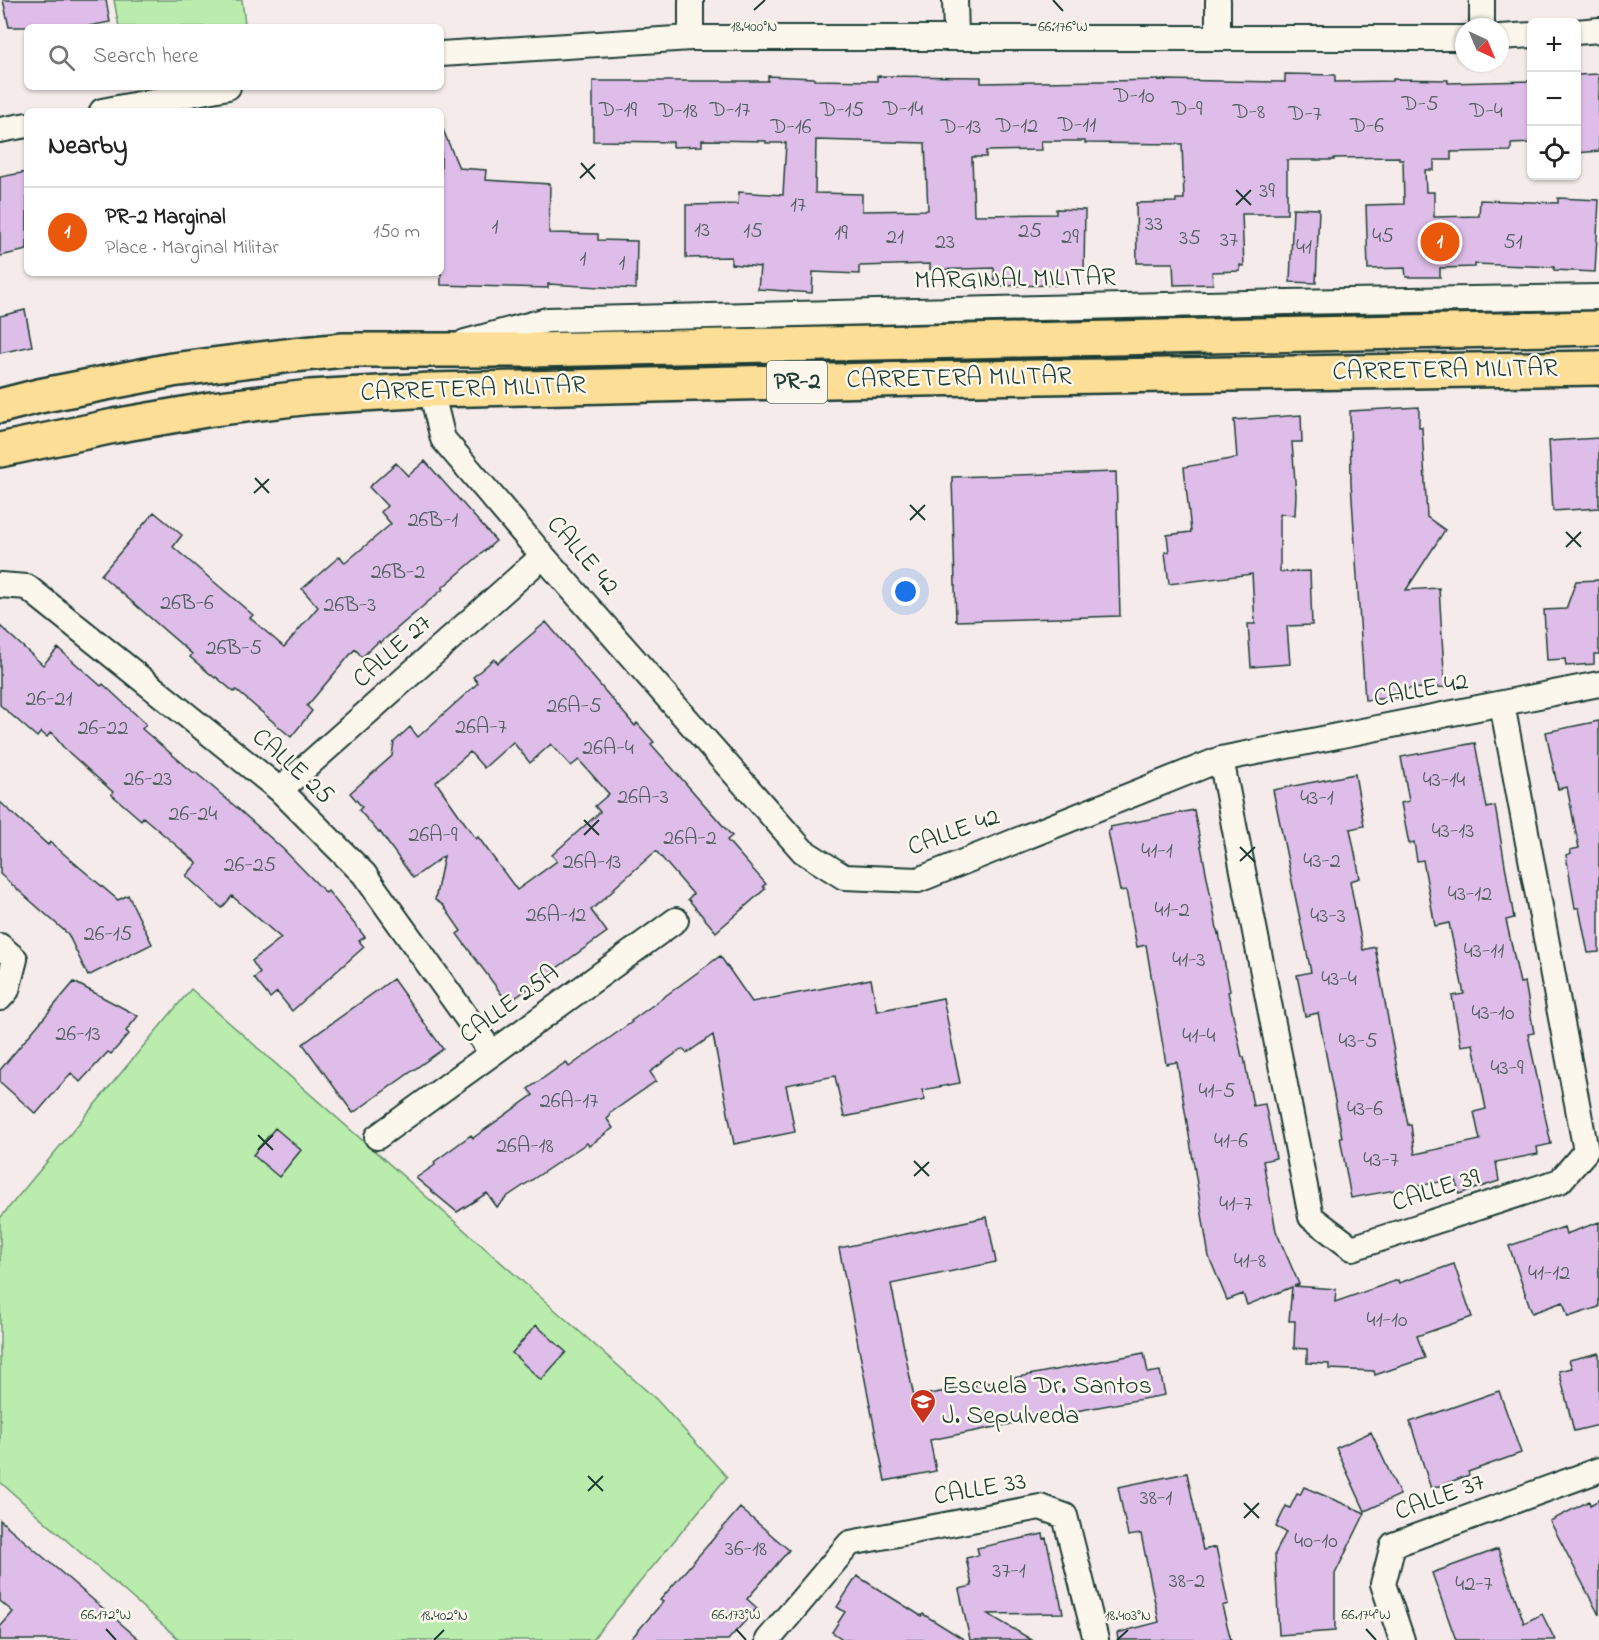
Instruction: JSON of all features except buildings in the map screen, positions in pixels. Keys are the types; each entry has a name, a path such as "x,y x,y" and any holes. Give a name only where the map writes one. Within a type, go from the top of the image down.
{"main road":[{"name":"CARRETERA MILITAR","path":"0,406 172,370 344,350 544,350 1599,328"},
{"name":"CARRETERA MILITAR","path":"0,450 114,426 212,409 310,397 431,390 919,379 1599,368"}],"street":[{"path":"691,0 691,38"},
{"path":"955,0 956,37"},
{"path":"1218,0 1218,38"},
{"path":"1482,0 1482,18"},
{"path":"1581,32 1599,30"},
{"path":"1509,36 1527,35"},
{"path":"444,54 691,38 1455,38"},
{"path":"118,108 212,90"},
{"path":"0,130 24,126"},
{"name":"MARGINAL MILITAR","path":"436,350 547,320 1286,302 1599,297"},
{"name":"CALLE 42","path":"431,390 443,440 803,851 844,877 918,880 1221,759 1599,684"},
{"name":"CALLE 27","path":"280,790 543,556"},
{"name":"CALLE 25","path":"0,585 27,586 280,790 364,874 492,1053"},
{"name":"CALLE 39","path":"1221,759 1311,1217 1352,1248 1560,1181 1586,1151 1502,704"},
{"name":"CALLE 25A","path":"377,1137 676,920"},
{"path":"0,946 15,959 7,990 0,998"},
{"name":"CALLE 37","path":"1402,1640 1383,1584 1394,1545 1599,1470"},
{"name":"CALLE 33","path":"768,1640 850,1543 1040,1507 1065,1516 1096,1640"}],"green space":[{"path":"114,0 242,0 245,24 118,24"},
{"path":"191,989 656,1399 727,1477 592,1640 180,1640 0,1482 0,1218"}],"place":[{"name":"PR-2 Marginal","path":"1440,242"},
{"name":"Escuela Dr. Santos J. Sepulveda","path":"923,1425"}]}
